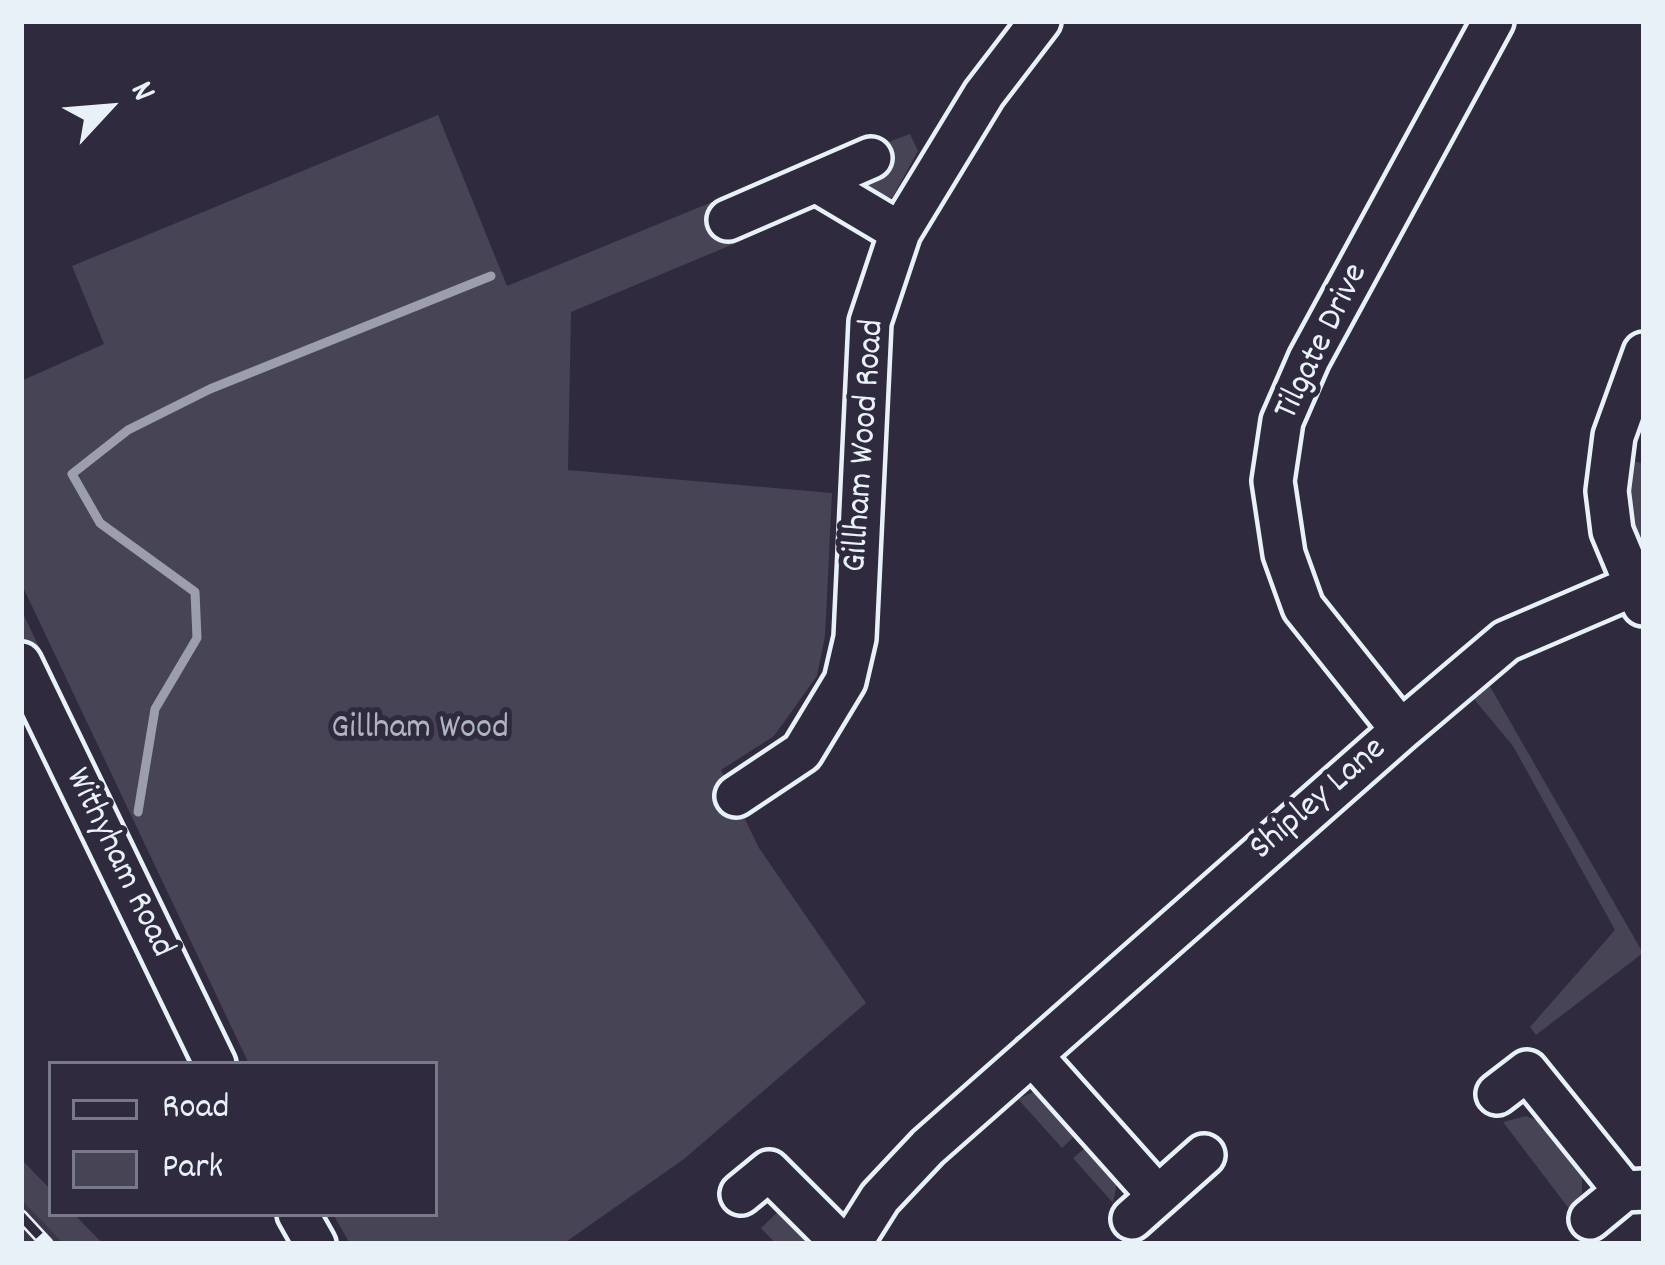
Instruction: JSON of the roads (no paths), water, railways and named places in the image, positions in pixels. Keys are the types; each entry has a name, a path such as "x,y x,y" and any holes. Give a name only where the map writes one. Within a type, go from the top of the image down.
{"street":[{"name":"Gillham Wood Road","path":"736,796 802,752 845,681 856,622 870,322 900,232 984,94 1040,21"},
{"name":"Tilgate Drive","path":"1401,730 1303,607 1284,554 1274,481 1282,421 1309,359 1493,21"},
{"path":"728,220 871,158"},
{"path":"816,182 900,232"},
{"path":"1639,596 1612,531 1607,491 1615,436 1644,353"},
{"name":"Shipley Lane","path":"851,1244 880,1198 912,1164 1506,641 1639,596"},
{"name":"Withyham Road","path":"21,663 214,1061"},
{"path":"1032,1055 1145,1208 1204,1155"},
{"path":"1497,1094 1527,1071 1634,1190 1589,1219"},
{"path":"741,1194 770,1171 842,1244"},
{"path":"300,1217 315,1244"}],"waterway":[{"path":"138,812 155,709 197,638 195,592 100,523 72,474 128,430 210,389 491,276"}],"railway":[{"path":"21,1216 47,1244"}],"park label":[{"name":"Gillham Wood","path":"420,731"}]}
